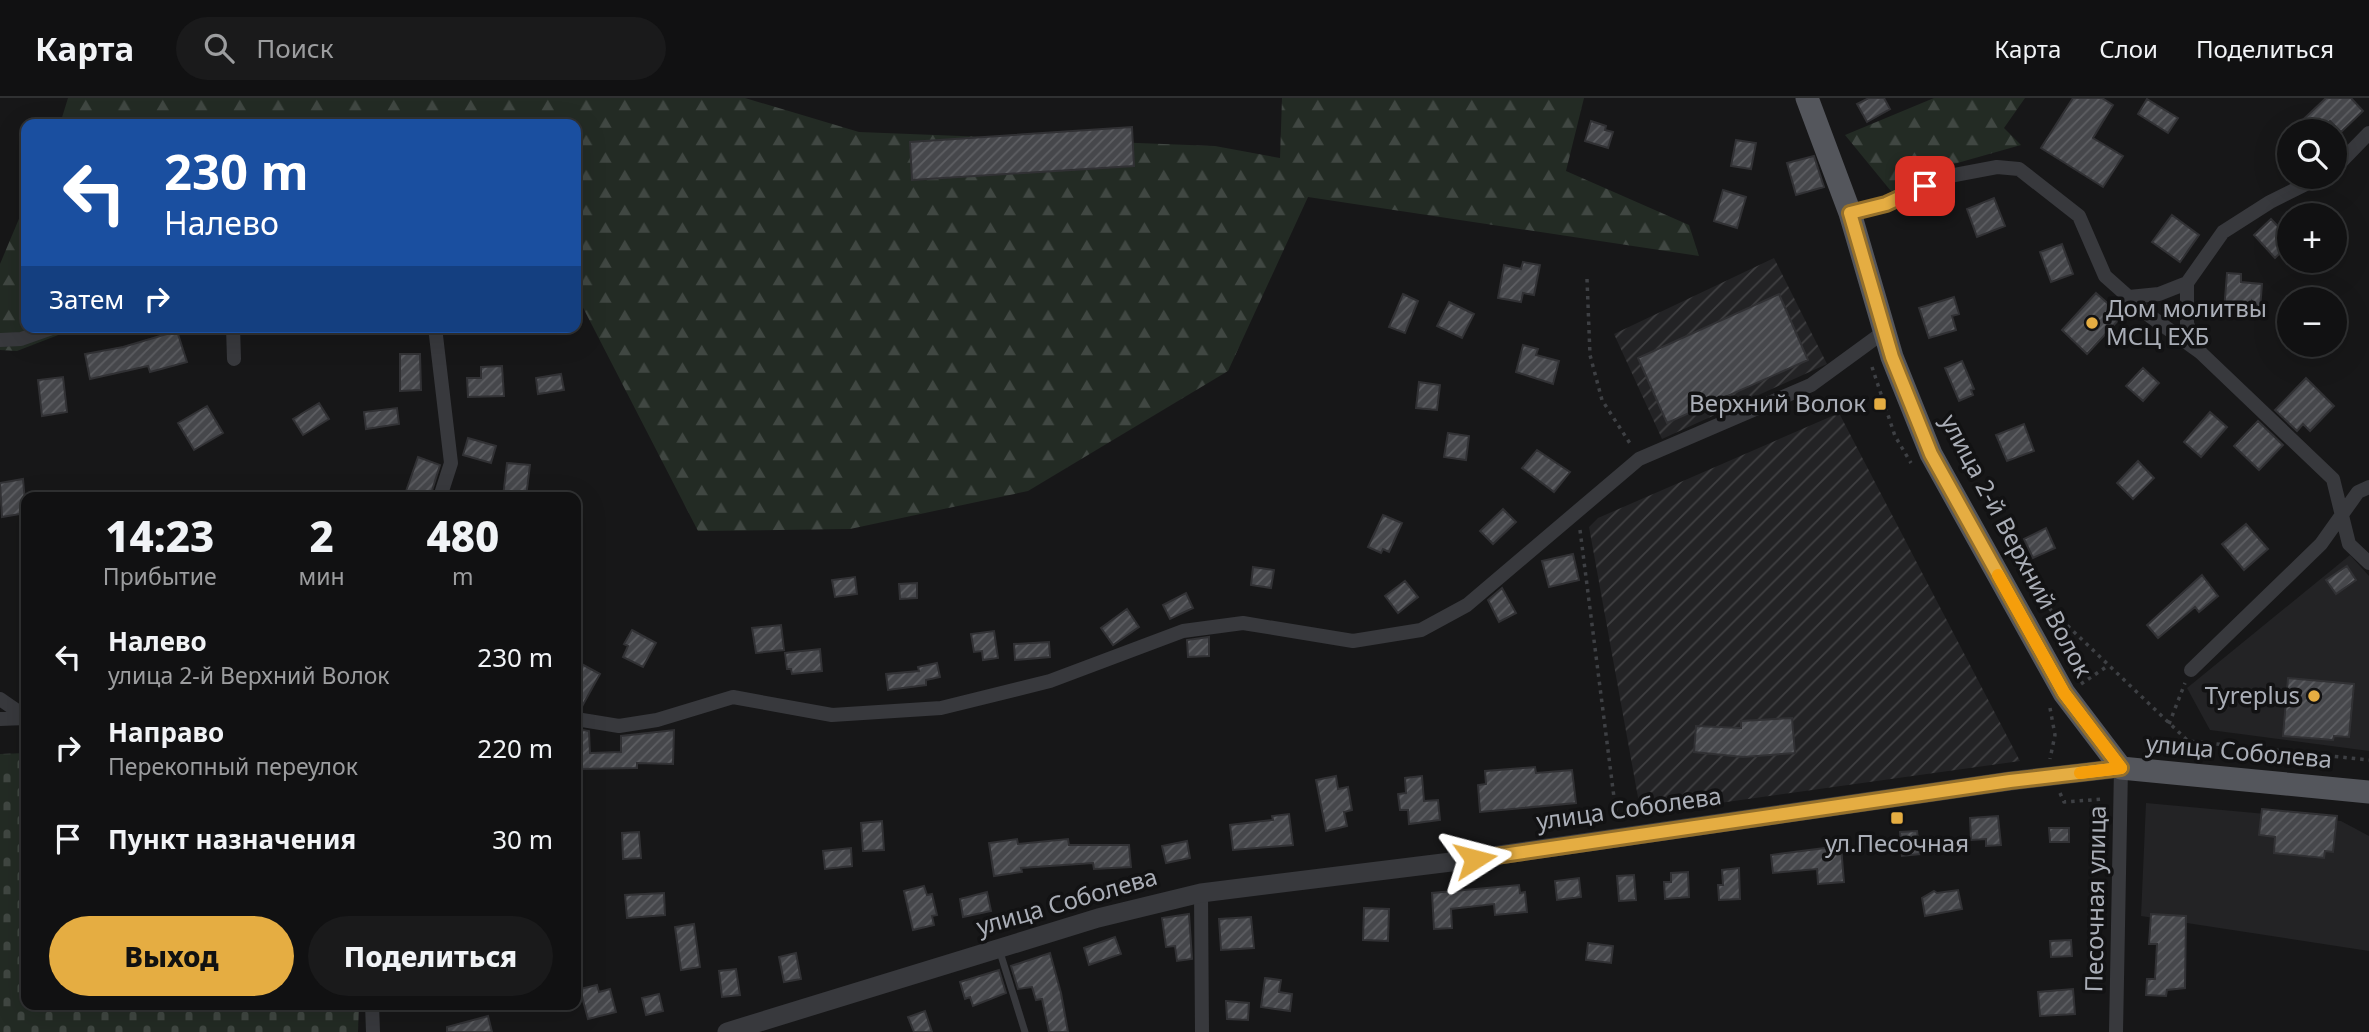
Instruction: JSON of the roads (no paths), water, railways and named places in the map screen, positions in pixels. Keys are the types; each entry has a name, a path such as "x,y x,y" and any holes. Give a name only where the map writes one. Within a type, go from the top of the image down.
{"main road":[{"name":"улица 2-й Верхний Волок","path":"1807,98 1850,213 1885,331 1931,454 2064,693 2121,768"},
{"name":"улица Соболева","path":"2121,768 2358,790 2369,803"}],"street":[{"path":"2347,156 2369,133"},
{"path":"1850,213 1886,204 1944,177 1997,167 2020,169 2080,216 2105,276 2158,323 2200,352 2333,480 2348,544 2369,563"},
{"path":"2129,297 2159,295 2187,283 2224,232 2270,202 2296,189"},
{"path":"2187,283 2187,324 2200,352"},
{"path":"581,720 619,726 657,720 733,697 832,715 941,708 1051,681 1184,631 1242,623 1353,641 1421,630 1467,605 1639,459 1811,385 1885,331"},
{"path":"0,340 21,340 39,333"},
{"path":"233,333 234,359"},
{"path":"436,333 452,463 442,492"},
{"path":"2191,670 2322,544 2358,492 2369,487"},
{"path":"0,699 21,714"},
{"path":"0,719 21,717"},
{"name":"улица Соболева","path":"727,1032 1098,918 1200,893 2121,768"},
{"name":"Песочная улица","path":"2116,1032 2121,768"},
{"path":"1200,893 1202,1032"},
{"path":"372,1010 373,1032"}],"lane":[{"path":"999,948 1025,1032"}],"place":[{"name":"Дом молитвы МСЦ ЕХБ","path":"2092,323"},
{"name":"Верхний Волок","path":"1880,404"},
{"name":"Tyreplus","path":"2314,696"},
{"name":"ул.Песочная","path":"1897,818"}]}
